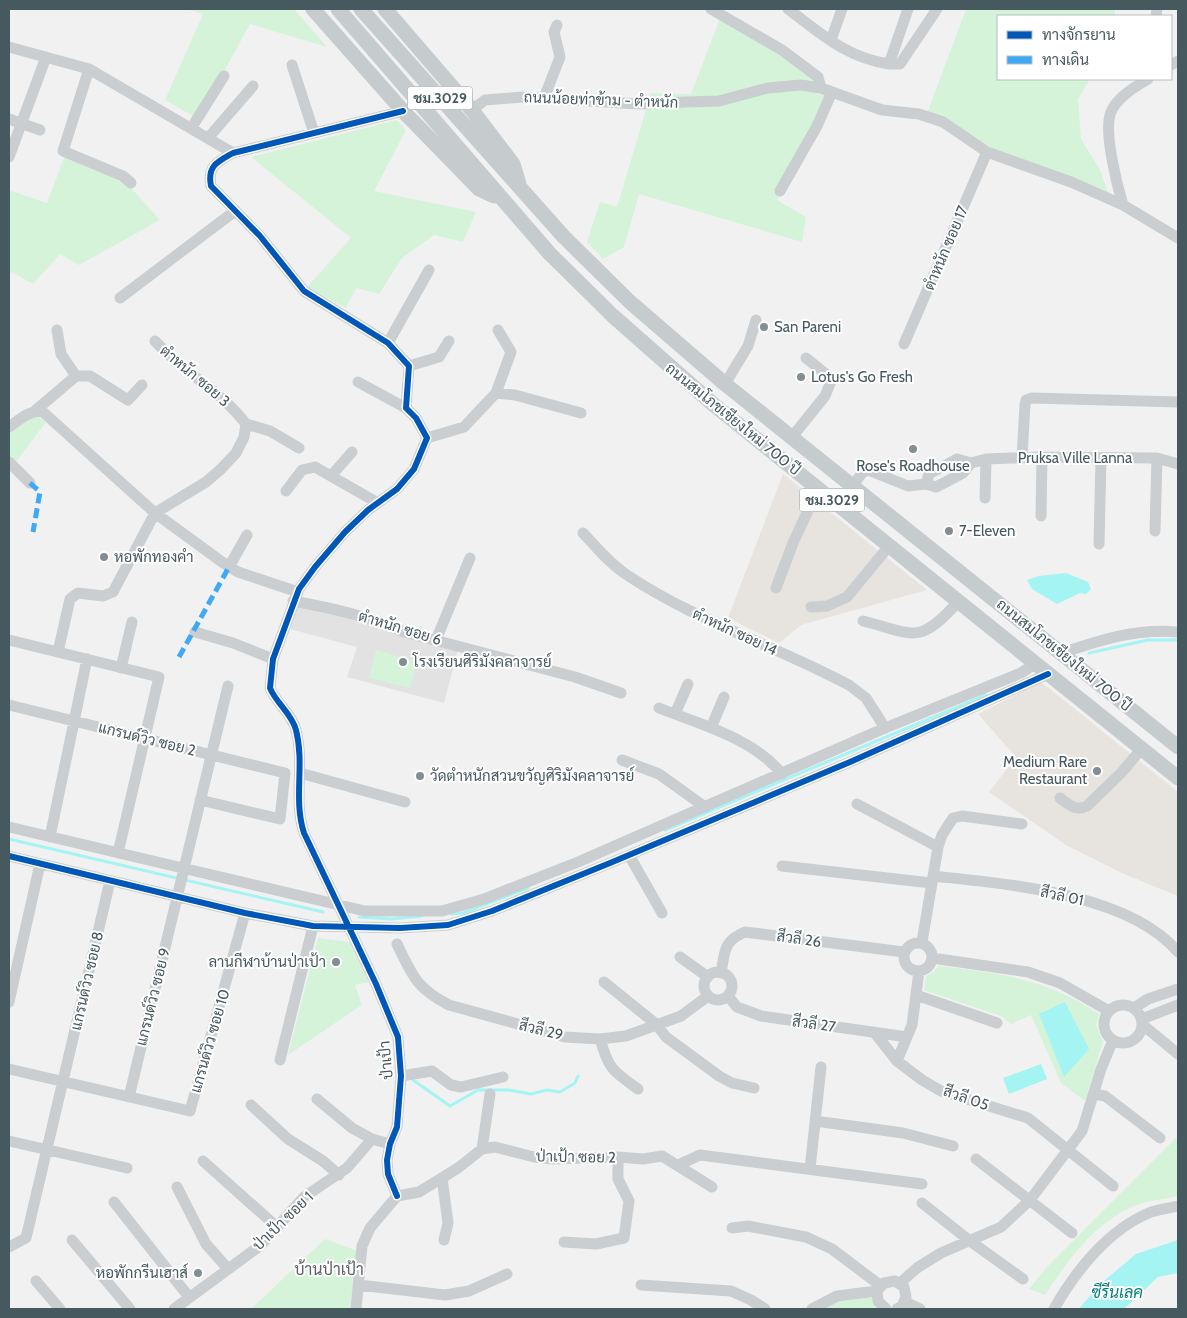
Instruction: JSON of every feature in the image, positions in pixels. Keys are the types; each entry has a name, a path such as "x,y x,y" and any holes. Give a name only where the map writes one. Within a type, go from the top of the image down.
{"main road":[{"path":"313,9 403,111 479,189 504,202"},
{"name":"ถนนสมโภชเชียงใหม่ 700 ปี","path":"338,9 550,254 613,316 714,405 1178,778"},
{"name":"ถนนสมโภชเชียงใหม่ 700 ปี","path":"361,9 564,237 630,302 724,384 853,485 1178,747"},
{"path":"385,9 472,110 513,164 520,188"}],"street":[{"path":"711,9 782,50 818,77 821,88"},
{"path":"788,9 848,52 866,60 889,64 900,64 937,9"},
{"path":"831,40 842,9"},
{"path":"889,64 908,9"},
{"path":"544,98 560,57 554,32 557,25"},
{"path":"9,46 89,69 192,127 232,153"},
{"path":"9,157 46,57"},
{"path":"292,65 314,133"},
{"path":"89,69 63,151 123,176 131,183"},
{"path":"192,127 224,76"},
{"path":"1123,205 1110,151 1110,113 1124,95 1146,80"},
{"name":"ถนนน้อยท่าข้าม - ตำหนัก","path":"472,110 485,100 523,97 639,104 719,101 768,88 801,85 821,88 882,110 932,118 964,135 988,152 1071,182 1123,205 1178,238"},
{"path":"208,138 253,86"},
{"path":"780,191 817,126 832,92"},
{"path":"403,111 232,153 216,163 210,169 209,176 211,186 260,236 304,291 388,343 409,366 406,408"},
{"path":"9,120 40,130"},
{"name":"ตำหนัก ซอย 17","path":"904,344 988,152"},
{"path":"120,298 235,211"},
{"path":"388,343 429,270"},
{"path":"724,384 748,346 756,320"},
{"path":"57,330 61,354 76,376"},
{"path":"358,382 406,408 416,418 427,438 464,427 496,393 511,352 498,330"},
{"name":"ตำหนัก ซอย 3","path":"155,341 170,358 233,406 246,424"},
{"path":"409,366 440,357 449,341"},
{"path":"792,437 825,396 832,379 806,358"},
{"path":"9,427 36,410 76,376 90,376 128,400 142,386"},
{"path":"496,393 515,395 581,413"},
{"path":"1022,458 1025,404 1032,398 1178,402"},
{"name":"ตำหนัก ซอย 6","path":"36,410 43,412 155,513 229,566 281,588 295,597 436,640 575,677 621,693"},
{"path":"58,652 70,599 75,594 102,596 113,592 155,513 206,482 221,469 236,453 244,437 246,424 270,431 299,448"},
{"name":"ป่าเป้า","path":"397,1196 388,1174 387,1160 390,1144 397,1127 401,1076 398,1037 376,984 337,905 300,819 301,755 296,728 270,688 274,659 295,597 315,567 346,532 378,503 397,489 414,470 427,438"},
{"path":"331,476 352,452"},
{"path":"1040,516 1042,457"},
{"name":"Pruksa Ville Lanna","path":"853,485 863,472 868,470 908,486 926,484 929,474 956,459 971,463 986,459 1042,457 1157,458 1178,464"},
{"path":"1098,544 1101,458"},
{"path":"1155,532 1157,458"},
{"path":"985,498 986,459"},
{"path":"9,462 30,484"},
{"path":"286,491 302,470 315,467 378,503"},
{"path":"776,588 793,543 818,489"},
{"name":"ตำหนัก ซอย 14","path":"583,533 603,556 627,575 685,608 849,684 866,698 886,728"},
{"path":"229,566 247,535"},
{"path":"811,607 827,606 847,597 889,546"},
{"path":"436,640 470,558"},
{"path":"863,621 906,633 921,634 933,627 958,602"},
{"path":"121,668 132,622"},
{"path":"195,632 233,643 274,659"},
{"path":"1062,653 1100,640 1136,632 1178,632"},
{"path":"9,640 160,677 118,853"},
{"path":"50,837 87,660"},
{"path":"9,856 110,880 178,893 245,913 313,926 349,928 423,927 462,922 629,855 782,774 886,728 1021,673 1035,664"},
{"path":"9,827 118,853 183,873 365,911 392,913 442,910 504,891 712,810 864,756 1048,674"},
{"path":"675,714 688,684"},
{"name":"แกรนด์วิว ซอย 9","path":"129,1097 228,686"},
{"path":"710,728 724,697"},
{"name":"แกรนด์วิว ซอย 2","path":"9,708 75,721 285,773 280,819 200,800"},
{"path":"659,708 747,744 770,759 782,774"},
{"path":"1060,798 1074,808 1082,809 1087,806 1122,772 1142,748"},
{"path":"622,760 659,774 712,810"},
{"path":"300,773 405,802"},
{"path":"857,804 938,847"},
{"path":"922,942 938,847 942,835 953,818 962,816 1022,824"},
{"path":"629,855 662,913"},
{"path":"9,1002 40,864"},
{"name":"สีวลี 01","path":"782,866 984,882 1098,903 1134,918 1172,944 1178,952"},
{"name":"แกรนด์วิว ซอย 8","path":"9,1247 26,1238 110,880"},
{"name":"แกรนด์วิว ซอย 10","path":"129,1097 190,1111 245,913"},
{"path":"280,1060 313,926"},
{"name":"สีวลี 26","path":"721,973 726,946 733,937 745,932 904,952"},
{"path":"922,942 930,948 932,958 928,967 920,971 907,966 904,952 911,944 922,942"},
{"name":"สีวลี 29","path":"397,944 415,981 432,997 449,1005 565,1037 600,1039 626,1036 682,1016 708,996"},
{"path":"680,957 708,977"},
{"path":"932,958 1028,972 1060,983 1109,1011"},
{"path":"897,1061 912,1025 920,971"},
{"path":"721,973 731,983 731,992 728,996 719,1000 708,996 704,987 708,977 721,973"},
{"path":"604,982 656,1024 666,1037 719,1076 732,1083 754,1088"},
{"path":"1134,1008 1148,999 1178,989"},
{"path":"916,995 998,1023"},
{"name":"สีวลี 27","path":"728,996 738,1007 761,1016 907,1037"},
{"path":"1142,1022 1141,1032 1132,1042 1125,1043 1113,1040 1105,1031 1104,1025 1109,1011 1120,1005 1129,1005 1134,1008 1142,1022 1178,1054"},
{"path":"1142,1022 1178,1005"},
{"name":"สีวลี 05","path":"874,1032 897,1061 922,1080 941,1091 1028,1118 1112,1186"},
{"path":"600,1039 607,1062 613,1071 638,1089"},
{"path":"900,1284 917,1268 941,1253 1001,1226 1030,1200 1082,1131 1113,1040"},
{"path":"810,1169 821,1068"},
{"path":"9,1069 129,1097"},
{"path":"401,1076 432,1071 451,1084 461,1087 503,1077"},
{"path":"356,1309 362,1246 370,1228 397,1196 419,1192 482,1149 490,1094"},
{"path":"1094,1094 1105,1096 1160,1138"},
{"path":"317,1099 352,1128 372,1139 390,1144"},
{"path":"251,1105 288,1139 322,1160 339,1175"},
{"path":"815,1121 903,1132 952,1146"},
{"name":"ป่าเป้า ซอย 1","path":"174,1309 261,1245 304,1197 339,1175 372,1139"},
{"path":"9,1141 127,1168"},
{"name":"ป่าเป้า ซอย 2","path":"482,1149 495,1147 534,1157 552,1159 618,1157 643,1159 662,1156 712,1187"},
{"path":"678,1165 700,1155 922,1184"},
{"path":"564,1242 596,1244 624,1238 629,1200 618,1178 618,1157"},
{"path":"976,1159 1072,1232"},
{"path":"203,1161 278,1227"},
{"path":"442,1178 448,1222 444,1240"},
{"path":"176,1188 206,1244 228,1269"},
{"path":"114,1202 189,1297"},
{"path":"922,1203 970,1241 1023,1279"},
{"path":"1054,1309 1065,1290 1091,1257 1121,1228 1152,1211 1178,1206"},
{"path":"732,1228 748,1226 806,1237 832,1250 860,1268 879,1289 878,1301 886,1309"},
{"path":"72,1240 130,1309"},
{"path":"359,1285 445,1295 469,1291 507,1274"},
{"path":"36,1281 60,1309"},
{"path":"812,1309 837,1296 879,1289 889,1281 900,1284 906,1292 901,1305 920,1309"},
{"path":"641,1285 731,1291 765,1309"}],"shaded area":[{"path":"783,474 927,590 801,625 779,643 728,618"},
{"name":"โรงเรียนศิริมังคลาจารย์","path":"297,600 459,646 444,703 347,677 357,647 286,628"},
{"path":"1041,682 1178,792 1178,896 1124,874 1066,845 989,792 1016,757 978,714"}],"green space":[{"path":"188,9 294,9 327,47 250,24 198,119 165,100 203,14"},
{"path":"966,9 1115,9 1115,15 997,15 997,80 1089,80 1078,99 1081,139 1100,170 1109,195 994,149 928,111"},
{"path":"721,16 818,76 813,92 826,96 777,200 806,217 802,242 639,194 624,247 603,259 587,242 600,202 617,207 651,93 691,94"},
{"path":"397,120 406,130 374,191 476,212 463,242 434,235 402,258 379,294 356,288 346,308 307,287 351,238 251,157"},
{"path":"65,155 122,178 160,220 79,265 60,254 33,284 12,272 9,274 9,190 47,203"},
{"path":"35,415 46,422 15,463 9,457 9,434 27,418"},
{"path":"376,650 417,662 410,688 369,678"},
{"name":"ลานกีฬาบ้านป่าเป้า","path":"318,938 350,942 369,982 355,985 362,1005 288,1055"},
{"path":"938,966 1002,975 1041,985 1079,1002 1099,1014 1096,1025 1103,1042 1085,1101 1061,1083 1031,1015 1011,1024 1001,1016 924,990 926,976 934,972"},
{"path":"1178,1136 1178,1196 1149,1201 1125,1210 1111,1219 1085,1242 1063,1268 1045,1295 1029,1289 1046,1268"},
{"path":"325,1239 358,1251 350,1309 251,1309"},
{"path":"871,1296 876,1309 823,1309 839,1301"}],"water":[{"path":"1066,573 1088,582 1091,589 1086,594 1080,593 1057,604 1032,589 1027,580 1039,576"},
{"path":"1065,1002 1089,1049 1064,1077 1039,1014"},
{"path":"1041,1064 1047,1079 1009,1094 1003,1078"},
{"name":"ซีรีนเลค","path":"1178,1240 1178,1273 1158,1277 1124,1309 1079,1309 1099,1285 1136,1254"}],"waterway":[{"path":"1089,653 1148,640 1178,640"},
{"path":"665,830 986,695"},
{"path":"9,839 323,912"},
{"path":"451,914 463,913 528,888"},
{"path":"359,917 392,919 422,916"},
{"path":"413,1080 450,1106 478,1090 509,1090 531,1094 547,1090 560,1092 575,1083 578,1076"}],"marked path":[{"path":"30,483 40,492 33,532"},
{"path":"179,657 229,567"}],"cycle path":[{"path":"397,1196 388,1174 387,1160 390,1144 397,1127 401,1076 398,1037 376,984 304,833 299,807 300,756 296,730 291,719 270,688 273,659 299,589 345,532 368,510 397,489 414,469 427,438 416,418 406,408 409,366 388,343 304,291 260,236 211,186 210,174 214,165 233,153 403,111"},
{"path":"9,856 245,913 313,926 400,928 448,925 492,911 610,863 850,762 1048,674"}],"place":[{"name":"San Pareni","path":"764,327"},
{"name":"Lotus's Go Fresh","path":"801,377"},
{"name":"Rose's Roadhouse","path":"913,449"},
{"name":"7-Eleven","path":"949,531"},
{"name":"หอพักทองคำ","path":"104,557"},
{"name":"โรงเรียนศิริมังคลาจารย์","path":"403,662"},
{"name":"Medium Rare Restaurant","path":"1097,771"},
{"name":"วัดตำหนักสวนขวัญศิริมังคลาจารย์","path":"420,776"},
{"name":"ลานกีฬาบ้านป่าเป้า","path":"336,962"},
{"name":"หอพักกรีนเฮาส์","path":"198,1273"}],"district":[{"name":"บ้านป่าเป้า","path":"329,1269"}]}
